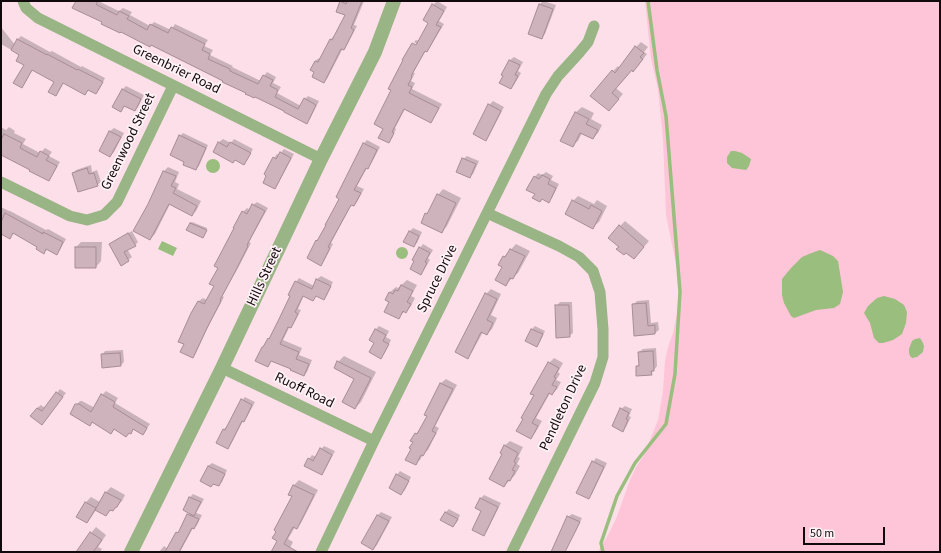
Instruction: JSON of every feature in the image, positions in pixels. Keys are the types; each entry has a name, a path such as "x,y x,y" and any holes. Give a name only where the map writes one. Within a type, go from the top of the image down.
{"street":[{"name":"Greenbrier Road","path":"23,1 26,8 38,18 321,159"},
{"name":"Hills Street","path":"131,552 222,368 321,159 375,52 394,1"},
{"name":"Spruce Drive","path":"321,552 374,441 546,94 558,76 588,42 594,26"},
{"name":"Greenwood Street","path":"1,182 70,216 87,220 104,215 117,202 173,86"},
{"name":"Pendleton Drive","path":"487,213 559,246 579,257 593,271 600,292 603,329 604,357 595,383 512,552"},
{"name":"Ruoff Road","path":"222,368 374,441"}],"shaded area":[{"path":"645,1 940,1 940,552 598,552 616,519 630,480 644,455 658,420 663,391 665,361 679,304 678,274 666,215 663,139 658,89 651,59"},
{"path":"731,151 742,153 751,159 746,170 732,168 727,163 727,157"},
{"path":"213,159 218,161 220,166 218,171 213,173 208,171 206,166 208,161"},
{"path":"162,241 177,248 173,256 158,249"},
{"path":"400,247 404,247 408,253 404,259 400,259 396,255 396,251"},
{"path":"820,250 833,256 838,261 843,292 840,304 834,308 816,310 794,318 791,316 784,303 782,295 782,279 802,257"},
{"path":"884,296 895,299 904,305 907,312 906,323 902,334 893,340 879,343 874,338 870,323 864,313 868,306 877,298"},
{"path":"920,338 924,346 923,352 917,357 912,358 909,353 909,349 912,341"}],"building":[{"path":"76,1 98,1 96,4 97,5 117,15 119,11 129,16 127,19 147,30 150,24 168,33 171,27 205,44 202,50 210,54 208,59 230,69 230,71 258,84 263,75 273,80 270,86 278,90 275,97 298,109 304,98 316,105 307,124 284,111 255,97 254,98 245,94 246,93 151,45 150,47 121,32 120,33 101,24 102,22 72,8"},
{"path":"340,1 346,4 347,1 362,1 351,28 354,30 344,50 341,49 324,83 312,77 314,72 310,70 315,61 318,62 330,39 332,40 345,15 336,12"},
{"path":"432,4 444,11 436,25 441,27 427,52 425,51 411,76 412,77 408,85 412,87 409,93 439,108 431,123 404,109 392,132 394,133 389,143 378,138 383,129 374,124 391,90 388,89 402,60 412,43 416,45 428,23 423,20"},
{"path":"539,4 553,9 542,39 528,34"},
{"path":"17,39 103,82 96,94 88,90 85,95 63,83 56,96 48,92 54,82 32,70 22,88 13,83 24,65 16,61 19,55 11,50"},
{"path":"635,46 644,53 640,57 643,59 633,72 632,70 612,93 619,99 609,111 590,96 612,70 615,73"},
{"path":"509,60 520,65 515,75 518,76 511,89 499,83 503,76 501,75"},
{"path":"122,89 141,99 135,111 124,106 121,112 112,107"},
{"path":"488,104 501,111 486,141 473,134"},
{"path":"575,112 589,119 586,124 598,130 593,139 580,133 573,147 560,141"},
{"path":"109,131 121,137 110,157 99,151"},
{"path":"4,134 22,143 20,148 37,157 40,151 49,156 46,160 57,166 49,181 1,155 1,140"},
{"path":"179,135 206,148 196,170 183,165 184,162 170,155"},
{"path":"218,142 227,147 230,142 251,153 244,165 235,160 233,163 213,152"},
{"path":"363,143 377,150 368,169 366,168 354,190 361,193 354,206 351,205 328,247 330,248 321,266 307,258 339,199 336,197"},
{"path":"280,152 291,158 275,189 263,183 266,176 264,174 273,157 276,159"},
{"path":"462,158 476,164 470,178 456,172"},
{"path":"87,168 89,174 94,173 98,186 78,192 72,173"},
{"path":"163,171 176,176 171,186 176,188 173,193 197,206 192,216 169,204 150,240 133,231 148,204"},
{"path":"542,175 550,179 548,184 556,188 549,203 542,199 540,202 532,198 535,194 526,190 534,176 539,179"},
{"path":"437,194 456,203 442,233 421,223 425,213 427,214"},
{"path":"572,200 589,209 591,205 602,211 593,229 565,214"},
{"path":"252,204 265,211 220,300 221,301 193,358 180,352 184,344 178,342 198,301 204,304 214,286 209,284 218,268 214,266 242,211 247,214"},
{"path":"5,213 43,234 43,232 63,242 57,255 46,249 44,254 36,249 37,247 13,233 10,239 1,234 1,222"},
{"path":"190,223 207,230 203,238 186,230"},
{"path":"619,225 644,247 634,259 626,253 624,255 616,249 619,247 608,238"},
{"path":"409,231 419,236 414,247 403,242"},
{"path":"128,233 136,246 124,252 129,261 121,266 109,244"},
{"path":"75,247 96,247 96,268 75,268"},
{"path":"419,247 430,253 425,262 427,263 421,275 410,269 414,261 412,260"},
{"path":"510,249 525,256 513,279 510,278 506,286 495,280 502,267 498,265 503,256 505,257"},
{"path":"316,279 331,286 324,300 316,296 313,301 303,296 295,312 298,314 291,328 288,327 280,344 299,352 296,359 309,364 304,376 271,361 268,367 255,361 262,347 268,338 269,339 279,319 290,296 288,295 295,281 312,289"},
{"path":"401,285 413,291 407,302 411,304 406,313 403,311 399,319 384,312 389,302 385,300 389,292 393,294 395,290 398,291"},
{"path":"485,293 497,299 487,320 493,323 487,335 481,332 468,359 455,352"},
{"path":"646,303 648,326 655,325 655,334 634,336 632,304"},
{"path":"555,305 569,305 570,337 556,338"},
{"path":"375,329 386,335 383,341 389,344 381,359 369,352 374,343 369,340"},
{"path":"531,329 543,334 537,347 525,341"},
{"path":"653,351 654,371 651,371 652,375 636,376 636,366 639,366 638,352"},
{"path":"120,353 121,366 102,368 101,354"},
{"path":"337,361 371,378 355,409 342,402 354,379 334,368"},
{"path":"548,362 559,368 552,385 557,387 552,395 549,393 532,423 538,426 531,439 516,431 523,419 521,418 534,395 530,394"},
{"path":"440,383 453,389 432,431 436,433 416,465 405,460 411,449 409,448 413,442 410,441 415,433 417,434 427,416 424,415"},
{"path":"56,392 63,397 42,425 30,416 37,408 42,411"},
{"path":"101,394 115,402 113,407 147,428 143,435 133,429 131,434 129,433 126,437 114,429 111,434 92,422 90,426 70,414 75,404 79,404 91,412"},
{"path":"241,399 252,405 228,449 216,443 223,429 225,430"},
{"path":"620,408 629,413 623,432 612,426"},
{"path":"504,445 518,453 514,462 516,463 512,470 515,471 510,481 508,480 504,487 489,479 502,454 500,453"},
{"path":"320,448 332,455 322,475 304,466 308,458 313,461"},
{"path":"592,461 604,467 589,499 576,493"},
{"path":"208,466 225,474 219,486 213,484 211,487 200,481"},
{"path":"396,474 409,481 401,495 389,488"},
{"path":"293,485 314,495 297,529 293,527 284,544 298,552 271,552 277,541 272,538 276,532 274,530 292,496 288,495"},
{"path":"105,492 121,500 117,507 113,511 110,510 106,516 95,510"},
{"path":"189,497 201,502 194,516 183,510"},
{"path":"480,498 498,507 484,536 472,530 481,511 475,508"},
{"path":"85,502 96,508 87,523 76,517"},
{"path":"445,512 458,519 453,527 440,520"},
{"path":"187,514 199,519 194,529 192,528 179,552 165,552 176,532 178,533"},
{"path":"377,515 389,521 373,550 361,543"},
{"path":"567,516 580,522 565,552 551,552"},
{"path":"90,532 102,540 93,552 76,552"}],"waterway":[{"path":"603,552 601,543 617,496 635,463 666,424 675,374 680,292 666,116 657,70 648,1"}]}
